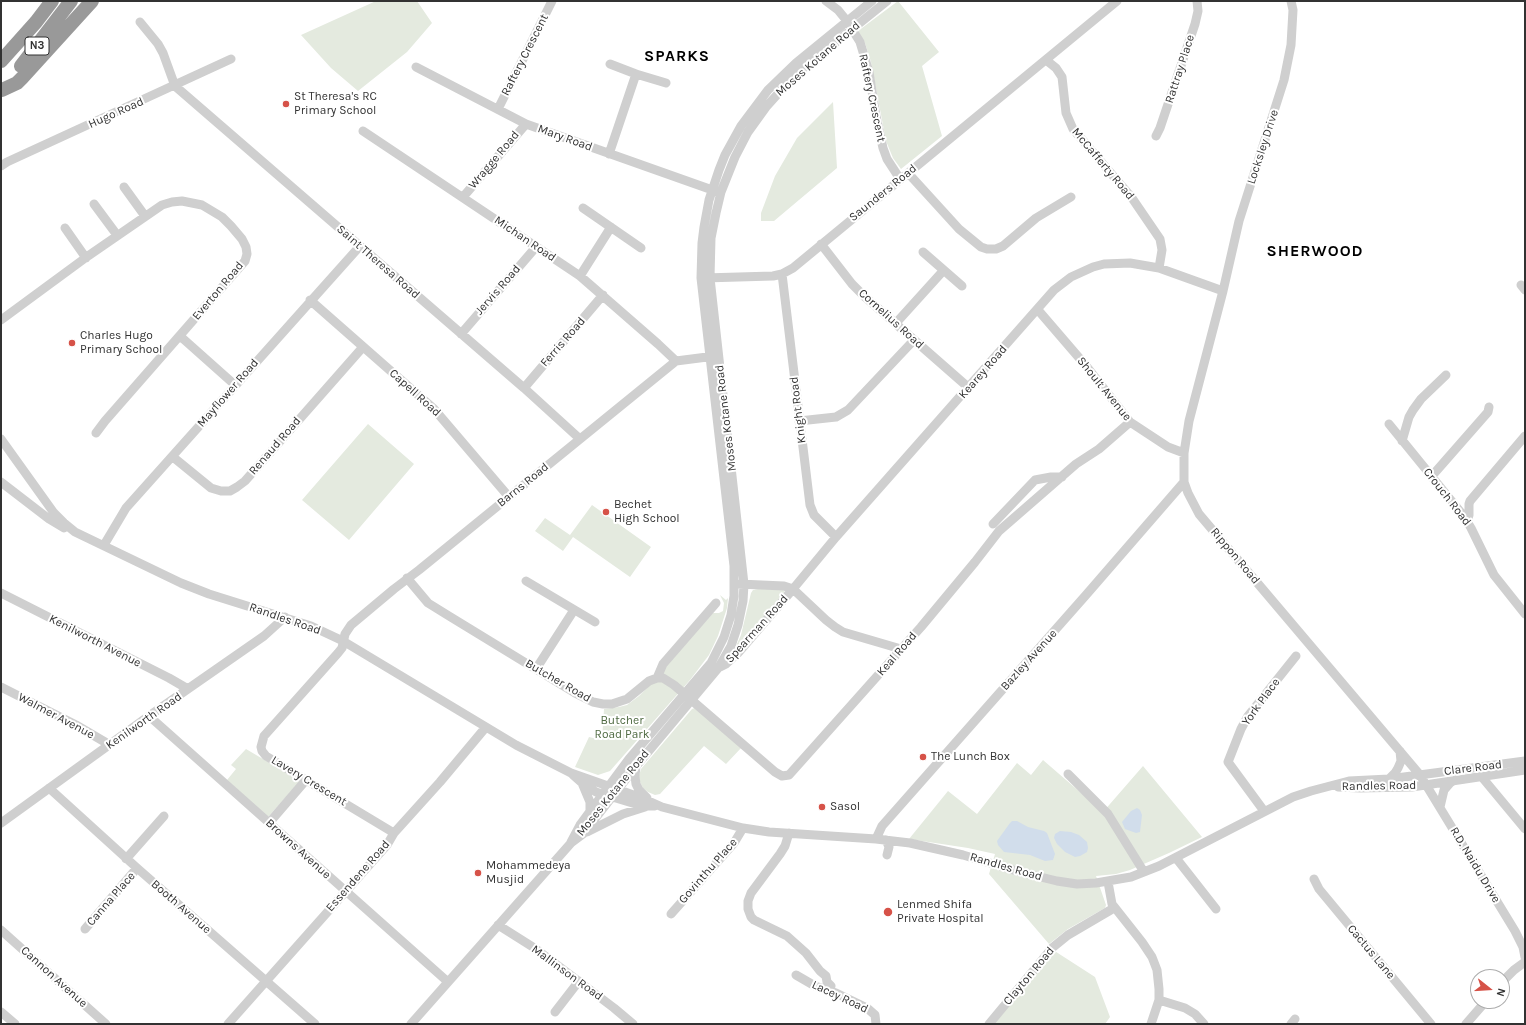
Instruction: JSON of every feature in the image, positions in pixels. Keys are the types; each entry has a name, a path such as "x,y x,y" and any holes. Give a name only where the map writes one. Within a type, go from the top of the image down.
{"highway":[{"path":"4,58 40,1"},
{"name":"N3","path":"4,58 36,22 52,1"},
{"name":"N3","path":"1,91 71,1"},
{"path":"1,91 17,83 92,1"}],"street":[{"name":"Raftery Crescent","path":"498,109 552,1"},
{"name":"Raftery Crescent","path":"826,1 838,10 850,25 860,42 867,64 877,123 883,148 887,159 900,179"},
{"name":"Moses Kotane Road","path":"850,25 872,1"},
{"name":"Moses Kotane Road","path":"571,843 577,830 603,794 648,737 719,667 730,646 738,625 743,601 744,584 701,251 704,227 717,191 725,155 741,126 755,106 785,73 850,25 887,1"},
{"name":"Saunders Road","path":"705,278 782,274 793,268 1117,1"},
{"name":"Rattray Place","path":"1156,136 1195,24 1198,11 1197,1"},
{"name":"Locksley Drive","path":"1223,291 1239,221 1284,80 1291,45 1293,23 1291,1"},
{"path":"140,22 155,40 163,53 175,86"},
{"name":"Hugo Road","path":"1,166 231,59"},
{"name":"McCafferty Road","path":"1046,60 1056,68 1062,77 1066,113 1073,129 1132,198 1160,239 1162,250 1159,268"},
{"path":"610,64 666,83"},
{"name":"Mary Road","path":"416,67 526,124 717,191"},
{"path":"609,154 636,74"},
{"name":"Saint Theresa Road","path":"175,86 524,388 580,439"},
{"name":"Wragge Road","path":"463,197 526,124"},
{"name":"Michan Road","path":"363,131 580,276 676,361"},
{"path":"908,173 959,229 981,247 987,249 996,249 1003,246 1036,218 1071,197"},
{"path":"124,187 145,216"},
{"name":"Everton Road","path":"1,320 162,205 182,201 202,205 222,217 242,239 246,246 247,254 245,261 239,269 96,433"},
{"path":"94,204 118,235"},
{"path":"583,208 641,248"},
{"path":"580,276 611,227"},
{"path":"65,228 86,258"},
{"name":"Cornelius Road","path":"821,244 852,284 969,388"},
{"name":"Mayflower Road","path":"104,545 126,508 173,457 310,300 360,246"},
{"name":"Jervis Road","path":"461,334 536,247"},
{"path":"923,252 962,286"},
{"name":"Kearey Road","path":"793,589 836,536 969,388 1054,290 1071,277 1092,267 1113,262 1134,263 1159,268 1223,291"},
{"path":"896,324 944,271"},
{"name":"Knight Road","path":"782,274 810,505 814,515 836,536"},
{"name":"Rippon Road","path":"1223,291 1189,421 1184,452 1184,482 1188,493 1199,514 1420,775"},
{"name":"Ferris Road","path":"524,388 603,295"},
{"name":"Capell Road","path":"310,300 434,409 509,497"},
{"name":"Shoult Avenue","path":"1038,310 1091,372 1130,422 1168,446 1184,452"},
{"path":"180,336 236,385"},
{"path":"799,421 836,417 848,410 914,340"},
{"name":"Renaud Road","path":"173,457 211,488 225,491 237,487 245,481 363,346"},
{"name":"Moses Kotane Road","path":"411,1024 571,843 583,834 689,697 711,663 722,641 731,615 735,584 714,356"},
{"path":"676,361 714,356"},
{"name":"Barns Road","path":"343,641 351,624 676,361"},
{"path":"1402,441 1409,417 1413,410 1446,375"},
{"path":"1431,477 1488,412 1489,407"},
{"name":"Keal Road","path":"657,678 663,678 670,682 689,697 775,772 782,776 789,775 901,649 975,562 999,531 1076,464 1099,449 1130,422"},
{"name":"Crouch Road","path":"1389,424 1466,521 1494,575 1525,614"},
{"path":"1466,521 1469,515 1470,501 1525,436"},
{"name":"Randles Road","path":"1,439 59,518 75,532 181,583 209,594 311,626 343,641 533,754 571,773 618,789 649,804"},
{"path":"993,524 1035,480 1051,477 1062,477"},
{"path":"1,482 56,523 75,532"},
{"name":"Bazley Avenue","path":"876,839 882,826 1184,482"},
{"path":"28,502 35,502 44,498"},
{"name":"Butcher Road","path":"407,578 428,603 575,693 593,702 612,704 627,699 649,681 657,678"},
{"path":"526,580 595,622"},
{"path":"735,584 784,586 793,589 826,620 843,632 901,649"},
{"name":"Spearman Road","path":"719,667 726,664 738,653 793,589"},
{"name":"Kenilworth Avenue","path":"1,593 188,689"},
{"path":"657,678 663,664 716,603"},
{"path":"536,669 574,610"},
{"name":"Kenilworth Road","path":"1,823 149,716 264,636 285,617"},
{"name":"Lavery Crescent","path":"343,641 342,648 338,654 264,736 262,741 262,751 266,756 394,833"},
{"name":"York Place","path":"1264,811 1229,764 1229,759 1248,716 1296,656"},
{"name":"Walmer Avenue","path":"1,687 76,725 110,745"},
{"name":"Browns Avenue","path":"149,716 219,784 269,823 448,982"},
{"name":"Essendene Road","path":"228,1024 387,845 394,833 440,782 486,727"},
{"path":"1388,779 1398,768 1401,761 1400,751"},
{"name":"Clare Road","path":"1420,775 1525,761"},
{"path":"583,834 622,814 649,804 636,784 636,765"},
{"name":"Clare Road","path":"1426,784 1525,770"},
{"name":"Randles Road","path":"571,773 582,783 596,792 743,828 789,834 886,840 937,848 1057,882 1077,884 1108,882 1131,877 1144,872 1176,858 1264,811 1293,797 1310,791 1349,781 1388,779 1420,775"},
{"path":"1068,774 1108,814 1144,872"},
{"name":"R.D. Naidu Drive","path":"1420,775 1517,934 1523,947 1525,957"},
{"path":"1481,776 1525,828"},
{"path":"1440,807 1442,794 1447,786 1458,779"},
{"path":"269,823 306,780"},
{"path":"582,783 590,802 590,812"},
{"name":"Randles Road","path":"1332,786 1360,788 1426,784"},
{"name":"Booth Avenue","path":"49,788 126,859 315,1024"},
{"path":"126,859 164,816"},
{"name":"Govinthu Place","path":"671,914 734,843 743,828"},
{"path":"789,834 785,846 780,854 752,893 748,901 748,909 754,920 787,936 806,953 820,971 826,976 827,982 831,986 829,991"},
{"path":"886,840 889,846 887,855"},
{"path":"1176,858 1216,908"},
{"name":"Canna Place","path":"85,929 137,868"},
{"name":"Cactus Lane","path":"1314,879 1318,889 1431,1024"},
{"path":"1108,882 1114,908 1142,942 1152,957 1157,970 1159,981 1159,1000 1151,1024"},
{"name":"Clayton Road","path":"989,1024 1052,948 1068,935 1114,908"},
{"name":"Mallinson Road","path":"498,925 536,949 580,981 633,1024"},
{"name":"Cannon Avenue","path":"1,930 106,1024"},
{"path":"1510,974 1525,962"},
{"name":"Lacey Road","path":"796,975 815,986 867,1008 875,1014 876,1024"},
{"path":"555,1012 580,981"},
{"path":"1159,1000 1190,1011 1204,1024"},
{"path":"1466,1024 1479,1009"},
{"path":"1,1012 15,1024"}],"green space":[{"path":"376,1 417,1 432,23 407,52 358,91 331,68 301,35"},
{"path":"898,1 939,52 922,66 942,136 901,169 893,158 886,141 871,62 865,43 858,31"},
{"path":"833,102 837,168 774,221 761,221 761,213 775,176 797,138"},
{"path":"368,424 414,464 349,540 302,500"},
{"path":"592,505 651,547 630,577 573,537 563,551 535,531 545,518 570,535"},
{"path":"781,589 785,591 731,657 741,635 751,593 753,590"},
{"name":"Butcher Road Park","path":"720,595 726,600 728,598 727,608 718,636 709,655 690,680 610,771 598,775 575,767 589,737 602,740 604,709 627,705 639,696 662,673 663,668 713,613 723,611 724,603"},
{"path":"697,707 742,747 726,764 704,746 660,794 655,795 648,792 643,788 640,782 639,776 641,769 692,709"},
{"path":"246,749 300,781 268,817 227,780 236,769 231,765"},
{"path":"1043,760 1103,812 1143,766 1202,837 1130,870 1116,874 1096,876 1106,905 1105,908 1068,929 1049,944 989,874 995,854 968,848 909,839 948,791 977,814 1017,763 1031,775"},
{"path":"1050,948 1095,977 1110,1017 1105,1024 991,1024"}],"water":[{"path":"1137,808 1140,810 1142,815 1140,832 1136,833 1125,829 1122,822 1131,811"},
{"path":"1012,821 1017,821 1028,827 1047,833 1055,854 1053,860 1045,861 1030,855 1004,852 998,845 997,841"},
{"path":"1060,831 1071,832 1079,835 1087,842 1087,852 1075,857 1065,852 1057,844 1054,838 1055,834"}],"place":[{"name":"St Theresa's RC Primary School","path":"286,104"},
{"name":"Charles Hugo Primary School","path":"72,343"},
{"name":"Bechet High School","path":"606,512"},
{"name":"The Lunch Box","path":"923,757"},
{"name":"Sasol","path":"822,807"},
{"name":"Mohammedeya Musjid","path":"478,873"},
{"name":"Lenmed Shifa Private Hospital","path":"888,912"}],"district":[{"name":"SPARKS","path":"677,56"},
{"name":"SHERWOOD","path":"1315,251"}]}
